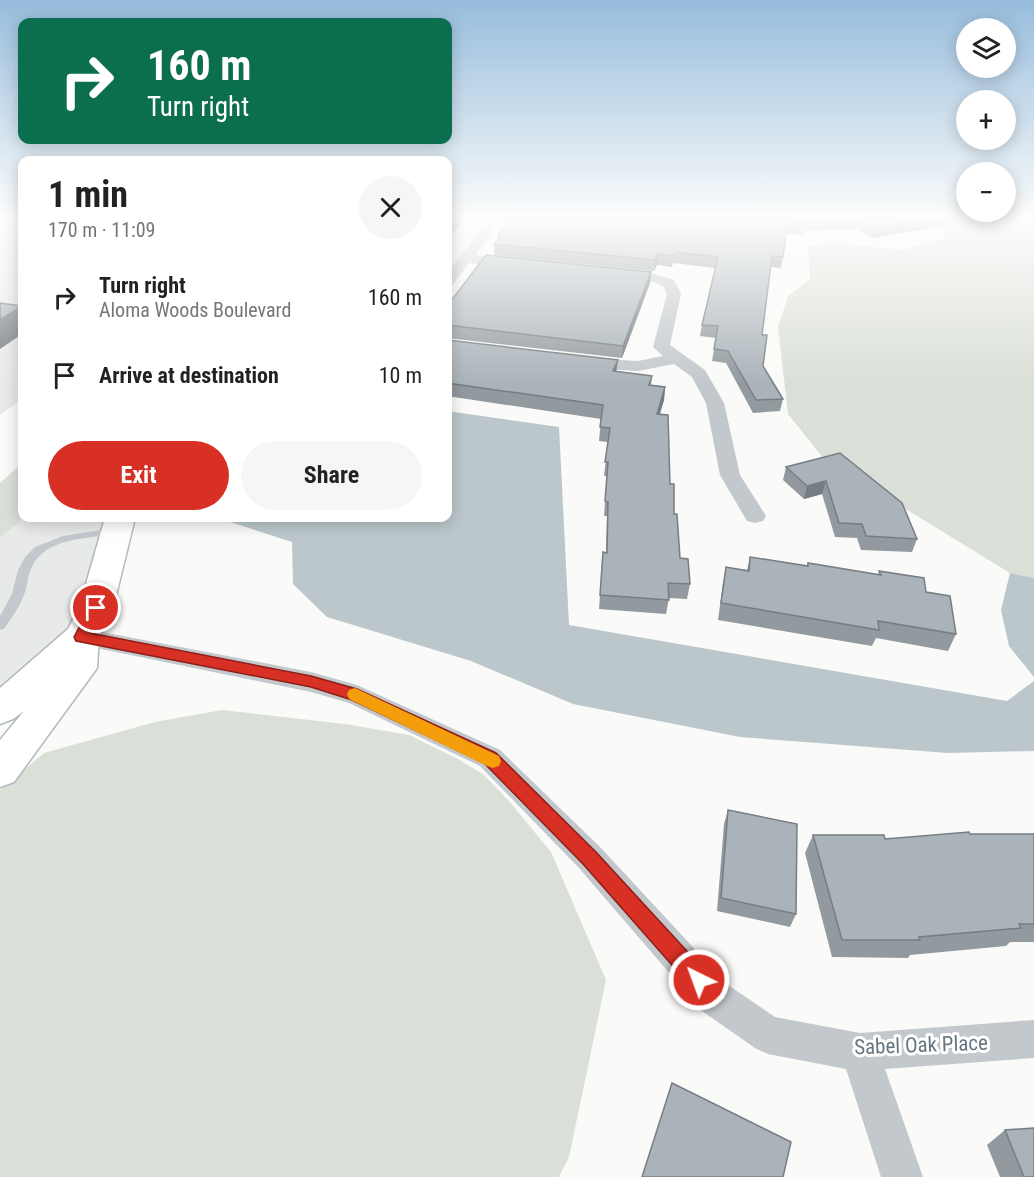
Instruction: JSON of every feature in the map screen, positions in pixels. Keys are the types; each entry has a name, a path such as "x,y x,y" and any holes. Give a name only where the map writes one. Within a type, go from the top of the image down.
{"street":[{"path":"623,274 652,277 669,283 674,294 661,347 699,374 715,403 730,475 755,516"},
{"path":"571,361 625,366 675,359"},
{"path":"0,709 81,637 96,608 118,524"},
{"path":"0,770 78,668 81,637"},
{"name":"Sabel Oak Place","path":"81,637 311,682 357,695 490,758 590,858 715,998 768,1035 860,1052 1034,1039"},
{"path":"860,1052 902,1177"}],"lane":[{"path":"0,626 11,610 20,590 24,568 42,548 51,542 118,524"}],"shaded area":[{"path":"0,274 18,274 18,402 0,415"},
{"path":"810,274 1034,274 1034,578 1010,573 824,459 788,414 778,327 788,296 810,279"},
{"path":"452,412 559,427 569,625 1007,701 1034,681 1034,751 948,753 740,737 573,704 471,661 327,617 293,584 292,542 230,522 452,522"},
{"path":"18,467 19,522 0,538 0,483"},
{"path":"19,522 105,522 80,608 69,628 65,629 64,636 0,693 0,538"},
{"path":"1010,573 1034,578 1034,677 1009,646 1001,610"},
{"path":"222,710 345,724 409,735 456,758 484,775 551,852 606,980 569,1157 559,1177 0,1177 0,790 44,753 155,722"}],"building":[{"path":"472,274 650,274 623,346 452,326 452,299"},
{"path":"714,274 770,274 762,335 767,335 763,366 783,399 756,400 728,351 714,349 718,326 702,325"},
{"path":"0,303 18,305 18,309 0,320"},
{"path":"452,341 618,360 613,371 652,376 649,385 665,387 657,414 668,415 670,484 674,484 674,514 677,514 680,558 688,559 690,584 668,583 669,600 600,595 603,552 607,553 608,502 605,501 608,462 605,462 610,428 600,427 603,405 452,384"},
{"path":"840,453 902,503 917,539 866,536 862,524 839,523 826,481 807,486 786,467"},
{"path":"750,557 808,566 808,563 881,575 879,571 924,578 926,592 950,596 956,634 878,621 879,630 721,603 726,567 749,571"},
{"path":"728,810 797,824 796,914 721,898"},
{"path":"969,832 970,834 1034,834 1034,924 1019,924 1021,928 919,937 920,940 842,940 813,835 884,835 885,839"},
{"path":"672,1083 791,1142 783,1177 642,1177"},
{"path":"1034,1128 1034,1177 1024,1177 1005,1130"}],"slow traffic":[{"path":"355,694 493,761"}],"route":[{"path":"96,608 81,637 311,682 357,695 490,758 590,858 699,980"}]}
